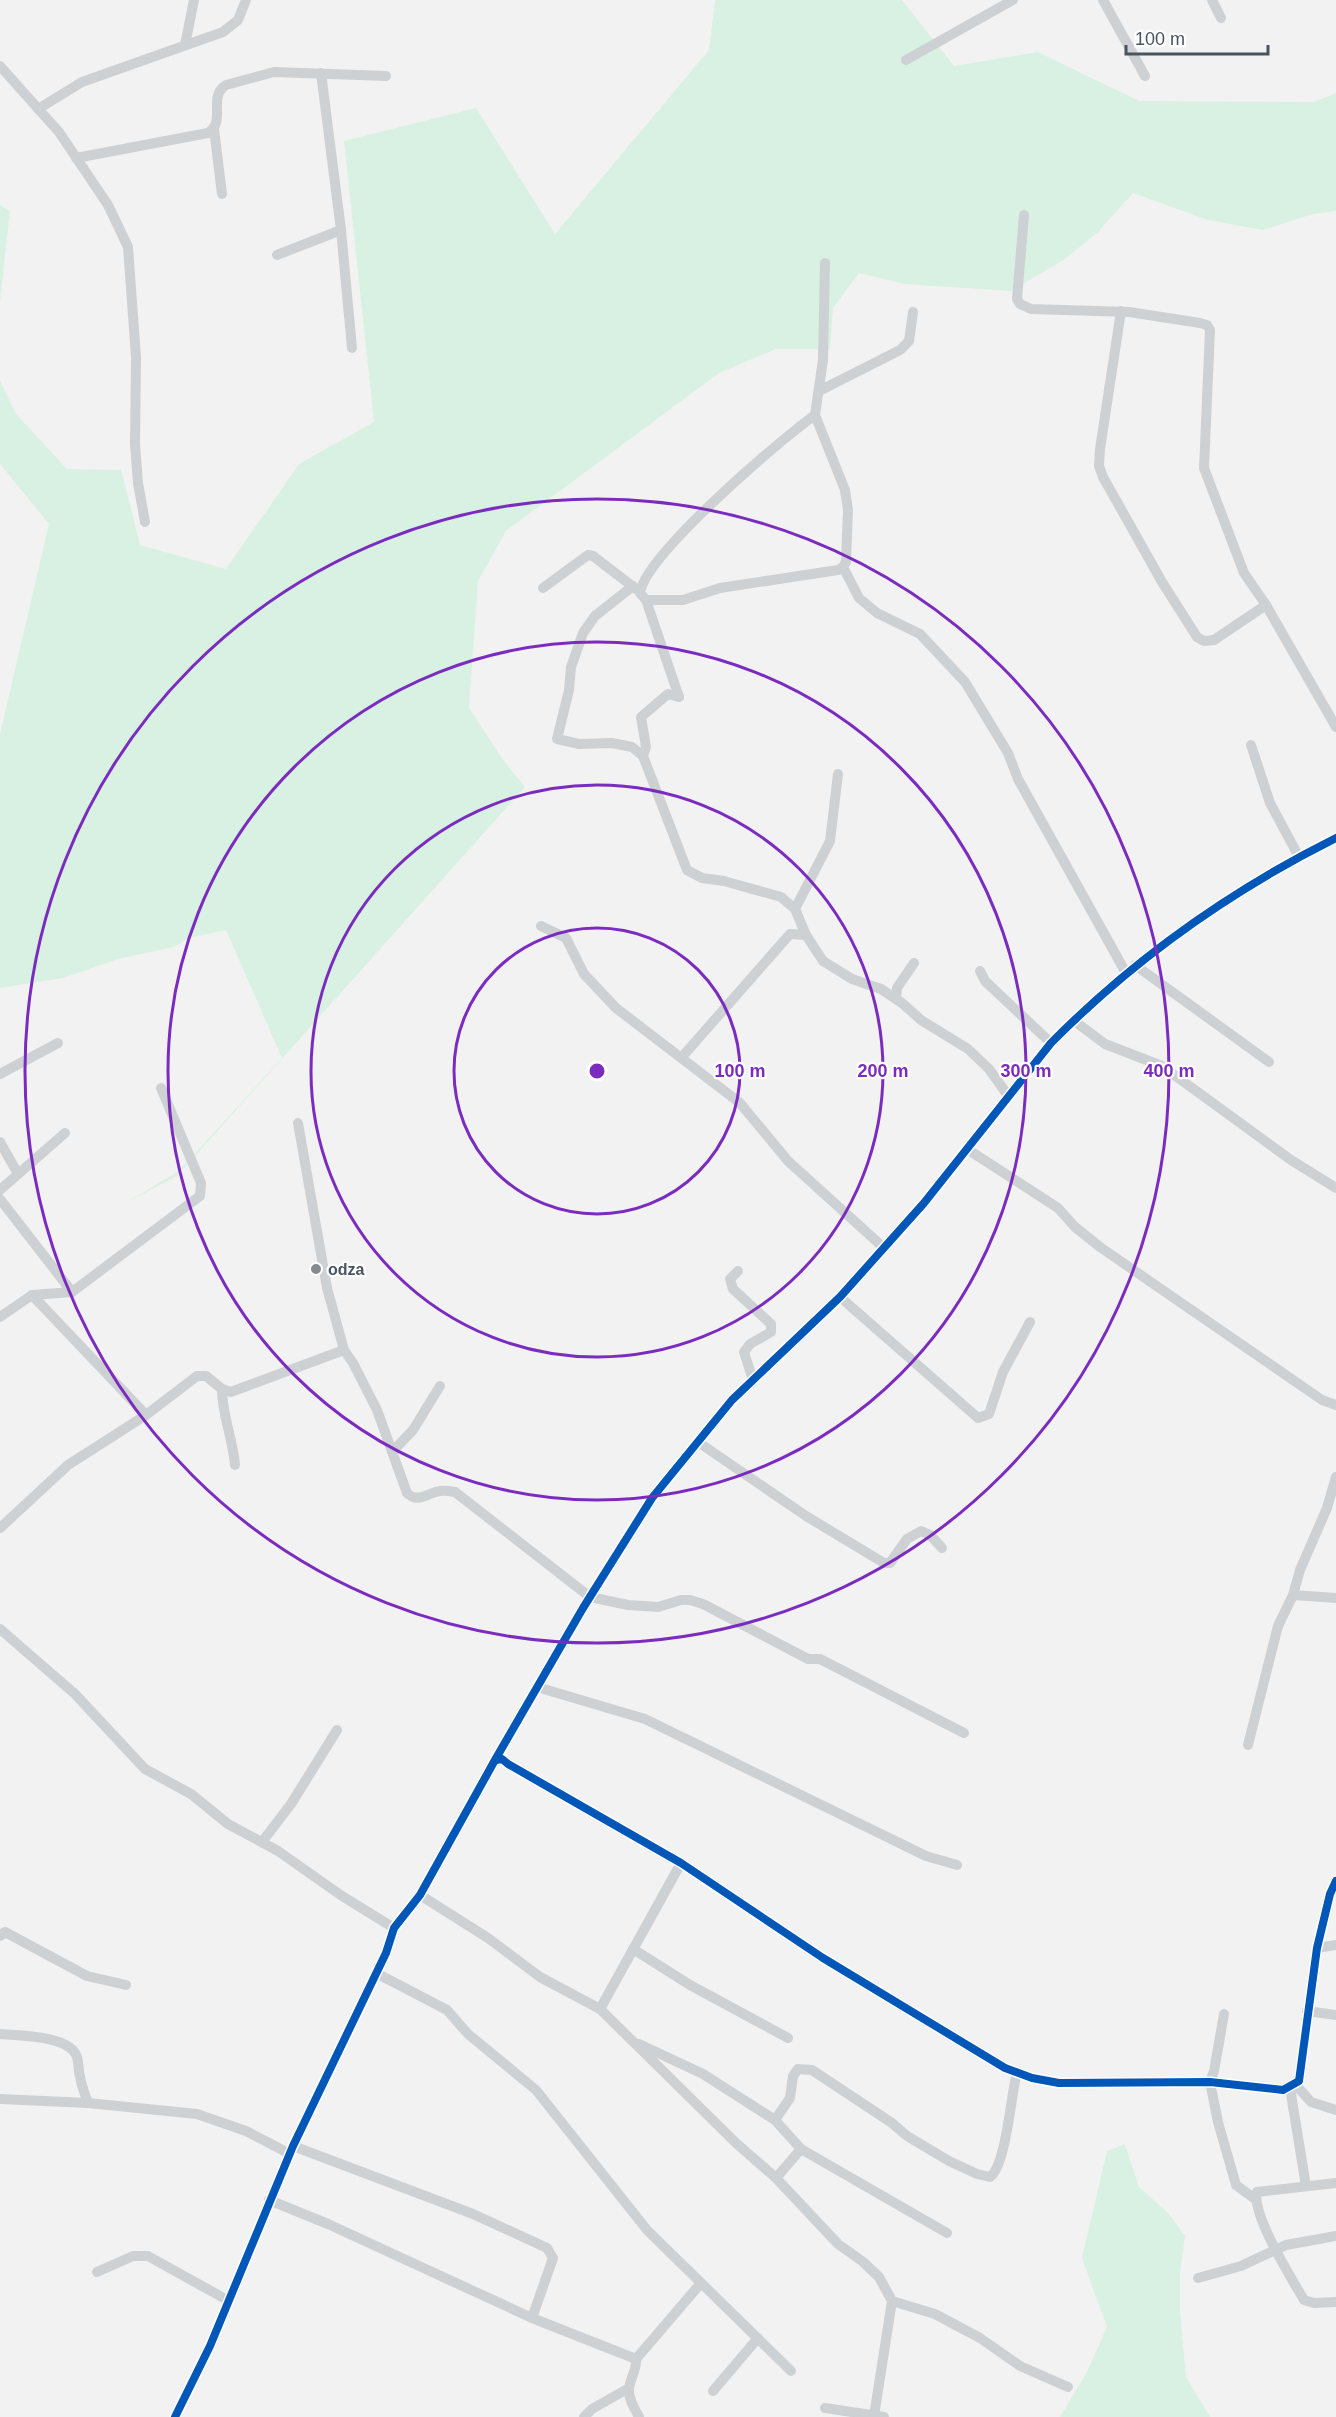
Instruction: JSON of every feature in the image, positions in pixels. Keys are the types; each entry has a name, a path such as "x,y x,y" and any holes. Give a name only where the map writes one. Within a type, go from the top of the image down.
{"street":[{"path":"185,45 194,0"},
{"path":"38,108 82,82 231,27 238,20 246,0"},
{"path":"906,60 998,3 1013,0"},
{"path":"1103,0 1144,76"},
{"path":"1212,0 1221,18"},
{"path":"0,66 59,132 108,205 128,247 136,357 135,444 138,483 145,522"},
{"path":"76,158 208,133 217,123 217,94 226,85 274,72 386,76"},
{"path":"321,73 341,230 352,348"},
{"path":"214,129 222,194"},
{"path":"1024,215 1017,298 1020,304 1031,309 1121,311 1207,325 1210,330 1204,468 1244,573 1266,605 1336,727"},
{"path":"277,255 341,230"},
{"path":"825,263 824,360 815,415 845,490 848,510 846,562 843,567"},
{"path":"1121,311 1100,449 1099,466 1103,477 1162,582 1197,638 1204,641 1214,640 1266,605"},
{"path":"819,391 900,350 909,341 913,312"},
{"path":"643,756 646,747 641,717 668,694 679,698 640,593 644,579 707,509 792,431 815,415"},
{"path":"543,588 588,555 593,556 640,593 683,600 720,588 843,567"},
{"path":"843,567 859,598 877,613 920,634 965,682 1008,753 1018,779 1126,973"},
{"path":"640,593 595,616 583,633 571,667 569,690 557,739 579,744 612,743 632,747 643,756 687,870 702,878 724,881 781,897 795,909 806,935 823,961 852,979 881,989 921,1020 968,1049 989,1069 1009,1096"},
{"path":"1251,745 1270,802 1299,857"},
{"path":"795,909 830,841 838,774"},
{"path":"175,2417 210,2346 291,2150 386,1953 394,1928 420,1895 537,1687 652,1498 732,1400 840,1297 924,1203 1051,1043 1073,1020 1135,965 1234,894 1336,838"},
{"path":"541,926 566,938 584,974 616,1008 740,1102 788,1161 884,1248"},
{"path":"682,1057 790,934 806,935"},
{"path":"896,999 897,988 914,963"},
{"path":"1135,965 1269,1062"},
{"path":"980,971 985,981 1051,1043"},
{"path":"1073,1020 1105,1044 1162,1066 1291,1160 1336,1188"},
{"path":"0,1074 58,1043"},
{"path":"0,1317 32,1295 72,1292 200,1196 201,1183 161,1088"},
{"path":"298,1124 327,1288 344,1350 377,1410 407,1493 411,1497 418,1499 443,1490 455,1492 590,1597 628,1605 658,1607 681,1600 704,1604 808,1659 820,1659 964,1733"},
{"path":"0,1190 65,1133"},
{"path":"0,1142 18,1174"},
{"path":"966,1149 1058,1208 1075,1227 1100,1248 1322,1400 1336,1405"},
{"path":"0,1199 72,1292"},
{"path":"738,1271 730,1278 734,1289 771,1324 771,1332 750,1344 744,1352 753,1380"},
{"path":"32,1295 146,1415"},
{"path":"840,1297 978,1418 989,1414 1003,1372 1030,1322"},
{"path":"3,1521 68,1465 146,1415 197,1376 206,1376 222,1389 231,1392 344,1350"},
{"path":"392,1452 413,1430 440,1386"},
{"path":"222,1389 222,1404 234,1446 236,1465"},
{"path":"698,1442 806,1516 885,1563 890,1563 907,1539 921,1531 930,1535 942,1548"},
{"path":"1248,1744 1278,1626 1293,1595 1300,1570 1327,1508 1336,1477"},
{"path":"1293,1595 1336,1598"},
{"path":"0,1629 75,1694 145,1768 172,1781 228,1824 294,1862 342,1896 394,1928"},
{"path":"537,1687 645,1719 926,1856 957,1865"},
{"path":"262,1842 291,1804 337,1730"},
{"path":"496,1760 502,1759 681,1863 824,1958 1005,2068 1059,2084 1210,2082 1283,2090 1293,2086 1299,2081 1317,1948 1330,1894 1336,1881"},
{"path":"600,2009 681,1863"},
{"path":"420,1895 488,1938 540,1977 600,2009 736,2143 776,2178 838,2244 862,2261 879,2277 892,2301 879,2416 825,2409"},
{"path":"0,1936 5,1932 87,1977 126,1985"},
{"path":"1317,1948 1336,1945"},
{"path":"633,1949 690,1984 788,2038"},
{"path":"375,1973 447,2010 468,2034 536,2090 646,2230 792,2371"},
{"path":"1307,2011 1336,2015"},
{"path":"1224,2014 1210,2082 1218,2122 1236,2185 1256,2199"},
{"path":"0,2034 63,2042 71,2046 77,2056 80,2077 88,2103"},
{"path":"630,2039 703,2074 775,2120 801,2149 947,2233"},
{"path":"775,2120 790,2098 793,2076 798,2069 805,2068 812,2070 892,2123 907,2136 949,2161 976,2174 990,2177 998,2165 1017,2072"},
{"path":"1293,2086 1311,2102 1336,2110"},
{"path":"1293,2086 1306,2186"},
{"path":"0,2099 88,2103 197,2114 291,2150 473,2214 547,2248 553,2258 532,2318"},
{"path":"776,2178 801,2149"},
{"path":"1336,2183 1257,2193 1256,2199 1257,2210 1276,2250 1304,2300 1314,2303 1336,2302"},
{"path":"269,2200 328,2224 532,2318 636,2359"},
{"path":"1198,2278 1240,2266 1286,2245 1336,2236"},
{"path":"97,2272 133,2256 148,2256 229,2301"},
{"path":"639,2417 628,2388 637,2367 636,2359 701,2283"},
{"path":"892,2301 943,2318 980,2338 1020,2366 1068,2387"},
{"path":"713,2391 758,2338"},
{"path":"584,2417 592,2409 628,2388"}],"green space":[{"path":"715,0 902,0 954,66 1038,52 1139,101 1314,102 1336,93 1336,211 1313,214 1263,230 1208,220 1133,193 1098,232 1065,259 1011,291 905,284 859,273 833,308 830,349 776,349 719,373 506,531 478,581 469,708 503,760 525,787 177,1176 127,1202 179,1171 282,1058 226,930 189,938 174,947 118,959 63,978 0,988 0,734 49,524 0,464 0,381 16,414 67,469 121,470 140,545 226,569 299,464 374,422 344,141 476,108 555,234 709,50"},
{"path":"0,205 10,211 0,302"},
{"path":"1125,2144 1139,2187 1168,2213 1185,2236 1180,2273 1180,2311 1186,2377 1210,2417 1060,2417 1087,2372 1107,2327 1082,2258 1107,2151"}],"cycle path":[{"path":"175,2417 210,2346 293,2146 386,1953 394,1928 420,1895 583,1608 652,1498 732,1400 840,1297 924,1203 1051,1043 1083,1012 1150,955 1221,904 1336,838"},
{"path":"496,1760 502,1759 681,1863 823,1958 1005,2068 1032,2078 1059,2083 1210,2082 1283,2090 1299,2081 1317,1948 1330,1894 1336,1881"}],"place":[{"name":"odza","path":"316,1269"}]}
